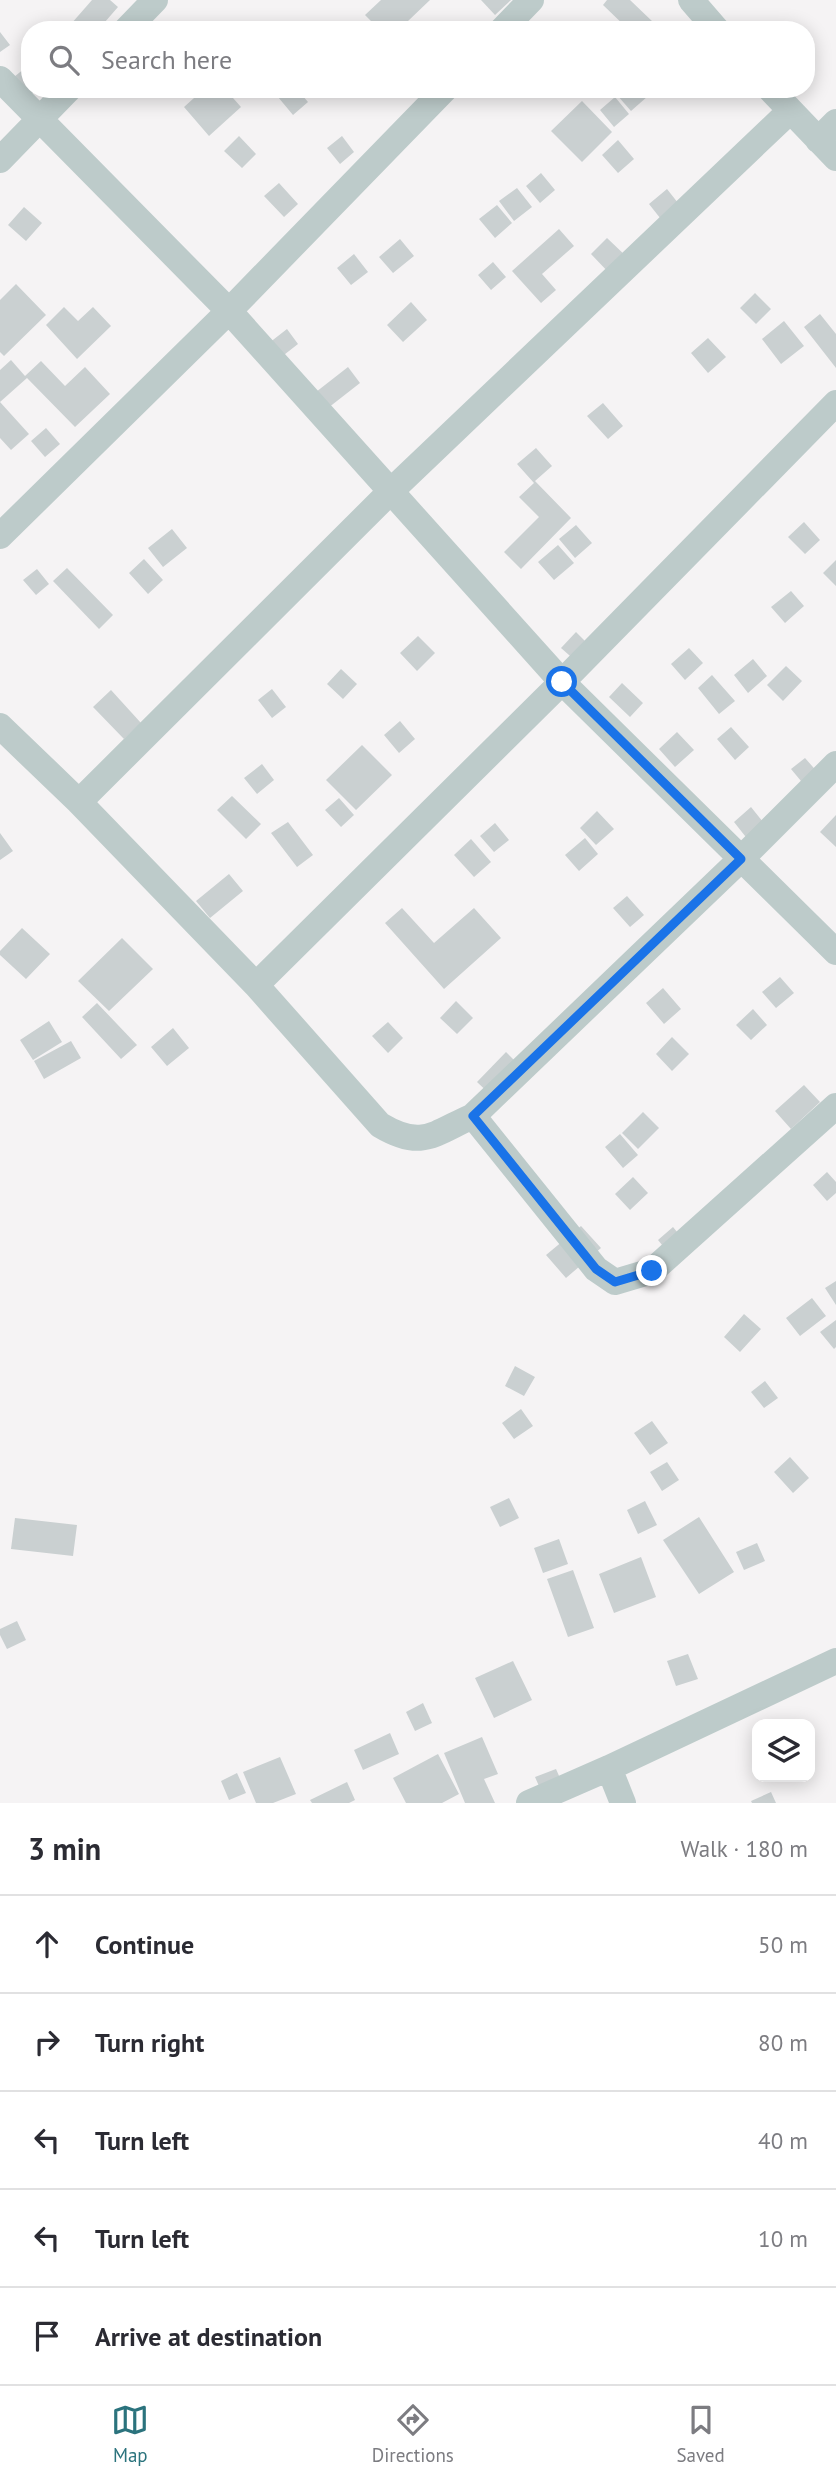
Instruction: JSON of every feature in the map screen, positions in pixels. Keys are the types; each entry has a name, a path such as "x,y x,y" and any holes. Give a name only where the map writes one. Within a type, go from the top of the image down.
{"street":[{"path":"135,21 155,0"},
{"path":"511,21 531,0"},
{"path":"691,0 709,21"},
{"path":"0,79 229,311 562,682 836,952"},
{"path":"0,160 61,98"},
{"path":"0,536 229,311 435,98"},
{"path":"778,98 790,111 830,140"},
{"path":"79,802 391,491 790,111"},
{"path":"256,985 562,682 836,403"},
{"path":"0,726 79,802 256,985 380,1125 399,1136 420,1140 473,1116 836,764"},
{"path":"473,1116 596,1269 615,1282 652,1271 836,1106"},
{"path":"529,1803 836,1661"},
{"path":"609,1768 623,1803"}],"building":[{"path":"92,0 110,0 118,7 106,21 74,21"},
{"path":"381,0 430,0 408,21 371,21 365,15"},
{"path":"481,0 511,0 495,15"},
{"path":"607,0 630,0 652,21 620,21 603,5"},
{"path":"0,32 10,45 0,52"},
{"path":"21,71 21,86 14,77"},
{"path":"194,98 233,98 241,107 209,136 184,107"},
{"path":"279,98 305,98 308,102 293,115"},
{"path":"616,98 629,114 614,127 600,110"},
{"path":"620,98 646,98 631,111"},
{"path":"582,101 612,132 582,162 551,131"},
{"path":"239,136 256,154 242,168 224,151"},
{"path":"342,136 354,152 340,164 327,148"},
{"path":"618,140 634,159 618,173 602,155"},
{"path":"541,173 555,190 540,203 526,186"},
{"path":"279,183 298,204 284,217 264,196"},
{"path":"517,188 532,207 514,221 499,201"},
{"path":"667,189 682,208 664,223 649,204"},
{"path":"497,205 512,223 495,238 479,219"},
{"path":"24,207 42,223 26,241 8,225"},
{"path":"559,229 574,246 542,274 556,290 541,303 512,271"},
{"path":"607,238 628,258 611,275 591,254"},
{"path":"400,239 414,256 393,273 379,257"},
{"path":"354,254 368,272 351,285 337,268"},
{"path":"493,262 506,277 491,290 478,275"},
{"path":"16,284 46,315 4,356 0,352 0,300"},
{"path":"755,293 771,309 756,324 740,308"},
{"path":"411,302 427,320 403,342 387,325"},
{"path":"64,307 78,321 93,307 111,326 77,359 46,325"},
{"path":"820,314 836,334 836,368 804,327"},
{"path":"784,321 804,346 781,364 762,339"},
{"path":"287,329 298,344 280,358 269,343"},
{"path":"708,338 726,357 708,373 691,353"},
{"path":"11,360 25,376 41,361 65,386 85,367 110,394 75,427 27,378 0,402 0,370"},
{"path":"348,367 360,383 328,408 316,392"},
{"path":"0,402 29,434 11,450 0,438"},
{"path":"603,403 623,426 608,439 587,416"},
{"path":"46,428 60,444 45,457 31,441"},
{"path":"536,448 552,466 535,481 571,518 521,569 504,552 539,517 519,497 534,483 517,464"},
{"path":"804,522 820,540 805,554 788,537"},
{"path":"576,525 592,543 575,558 559,539"},
{"path":"172,529 187,548 163,567 148,548"},
{"path":"558,545 574,563 554,580 538,562"},
{"path":"144,559 163,580 148,594 129,573"},
{"path":"836,560 836,586 823,573"},
{"path":"67,568 113,615 99,629 53,581"},
{"path":"37,569 49,584 36,595 23,580"},
{"path":"791,591 804,606 785,623 771,607"},
{"path":"576,632 591,647 577,662 561,648"},
{"path":"418,636 435,653 417,671 400,653"},
{"path":"689,648 703,663 685,680 671,664"},
{"path":"753,659 767,676 748,693 734,675"},
{"path":"786,666 802,681 783,701 767,685"},
{"path":"341,669 357,684 343,699 327,684"},
{"path":"712,675 735,701 719,714 698,688"},
{"path":"622,683 643,703 630,717 609,697"},
{"path":"272,689 286,707 272,718 258,700"},
{"path":"111,690 141,723 124,739 93,707"},
{"path":"400,721 415,739 399,753 384,735"},
{"path":"731,727 749,747 735,760 717,739"},
{"path":"677,732 694,750 675,767 659,749"},
{"path":"362,745 392,775 356,810 326,780"},
{"path":"805,758 820,775 806,787 791,769"},
{"path":"262,764 274,780 257,794 244,778"},
{"path":"232,796 261,824 246,839 217,810"},
{"path":"339,798 354,815 341,827 325,810"},
{"path":"751,807 767,827 749,841 734,822"},
{"path":"597,811 614,829 596,845 580,828"},
{"path":"836,815 836,847 820,832"},
{"path":"288,822 313,855 297,867 271,833"},
{"path":"495,823 509,840 494,852 480,836"},
{"path":"0,833 13,851 0,860"},
{"path":"585,838 598,854 579,871 565,855"},
{"path":"471,839 491,862 474,877 454,855"},
{"path":"229,874 243,891 210,918 196,901"},
{"path":"627,896 644,915 630,927 613,908"},
{"path":"402,908 434,943 474,908 501,938 444,989 385,923"},
{"path":"22,928 50,954 26,979 0,955 0,951"},
{"path":"122,938 153,969 109,1011 78,981"},
{"path":"780,977 794,993 776,1008 762,992"},
{"path":"663,988 681,1009 664,1024 646,1003"},
{"path":"456,1001 473,1018 457,1034 440,1018"},
{"path":"97,1003 137,1045 121,1059 82,1017"},
{"path":"753,1009 767,1025 751,1040 736,1025"},
{"path":"49,1021 62,1042 33,1060 20,1040"},
{"path":"388,1022 403,1038 388,1053 372,1036"},
{"path":"173,1028 189,1048 167,1066 151,1047"},
{"path":"672,1037 689,1054 672,1071 656,1054"},
{"path":"71,1041 81,1058 44,1079 34,1061"},
{"path":"506,1052 523,1069 495,1099 477,1082"},
{"path":"804,1085 820,1102 791,1129 775,1111"},
{"path":"643,1112 659,1128 638,1149 622,1133"},
{"path":"620,1134 638,1155 623,1168 605,1147"},
{"path":"827,1172 836,1182 836,1193 827,1201 813,1185"},
{"path":"633,1177 648,1193 630,1210 615,1194"},
{"path":"581,1226 601,1248 566,1278 546,1255"},
{"path":"673,1227 686,1243 671,1256 658,1240"},
{"path":"836,1281 836,1305 825,1288"},
{"path":"812,1298 826,1316 800,1336 786,1318"},
{"path":"744,1314 761,1329 740,1352 724,1337"},
{"path":"836,1320 836,1347 834,1349 820,1332"},
{"path":"515,1366 535,1377 524,1396 505,1386"},
{"path":"765,1381 778,1398 764,1408 751,1392"},
{"path":"521,1409 533,1426 514,1439 502,1423"},
{"path":"652,1421 668,1443 650,1455 634,1433"},
{"path":"790,1457 809,1478 793,1493 774,1472"},
{"path":"667,1462 679,1480 662,1491 650,1472"},
{"path":"509,1498 519,1518 500,1527 490,1507"},
{"path":"645,1501 657,1525 638,1534 627,1510"},
{"path":"699,1517 734,1572 699,1594 663,1540"},
{"path":"15,1518 77,1525 73,1556 11,1549"},
{"path":"559,1539 568,1564 543,1573 534,1548"},
{"path":"757,1543 765,1561 744,1570 736,1552"},
{"path":"641,1557 656,1597 614,1613 599,1574"},
{"path":"573,1570 594,1628 568,1637 547,1579"},
{"path":"17,1621 26,1640 7,1649 0,1629"},
{"path":"688,1654 698,1679 676,1686 667,1661"},
{"path":"513,1661 532,1700 494,1718 475,1678"},
{"path":"423,1703 432,1723 415,1731 406,1712"},
{"path":"390,1733 399,1754 363,1770 354,1750"},
{"path":"482,1737 498,1774 484,1779 495,1803 465,1803 444,1753"},
{"path":"438,1754 459,1794 442,1803 406,1803 393,1778"},
{"path":"280,1757 296,1794 273,1803 256,1803 243,1772"},
{"path":"556,1769 567,1794 546,1802 535,1777"},
{"path":"237,1773 246,1793 229,1800 221,1781"},
{"path":"347,1782 355,1800 349,1803 312,1803 310,1800"},
{"path":"771,1792 776,1803 752,1803 751,1801"}],"route":[{"path":"562,682 741,859 473,1116 596,1269 615,1282 652,1271"}]}
